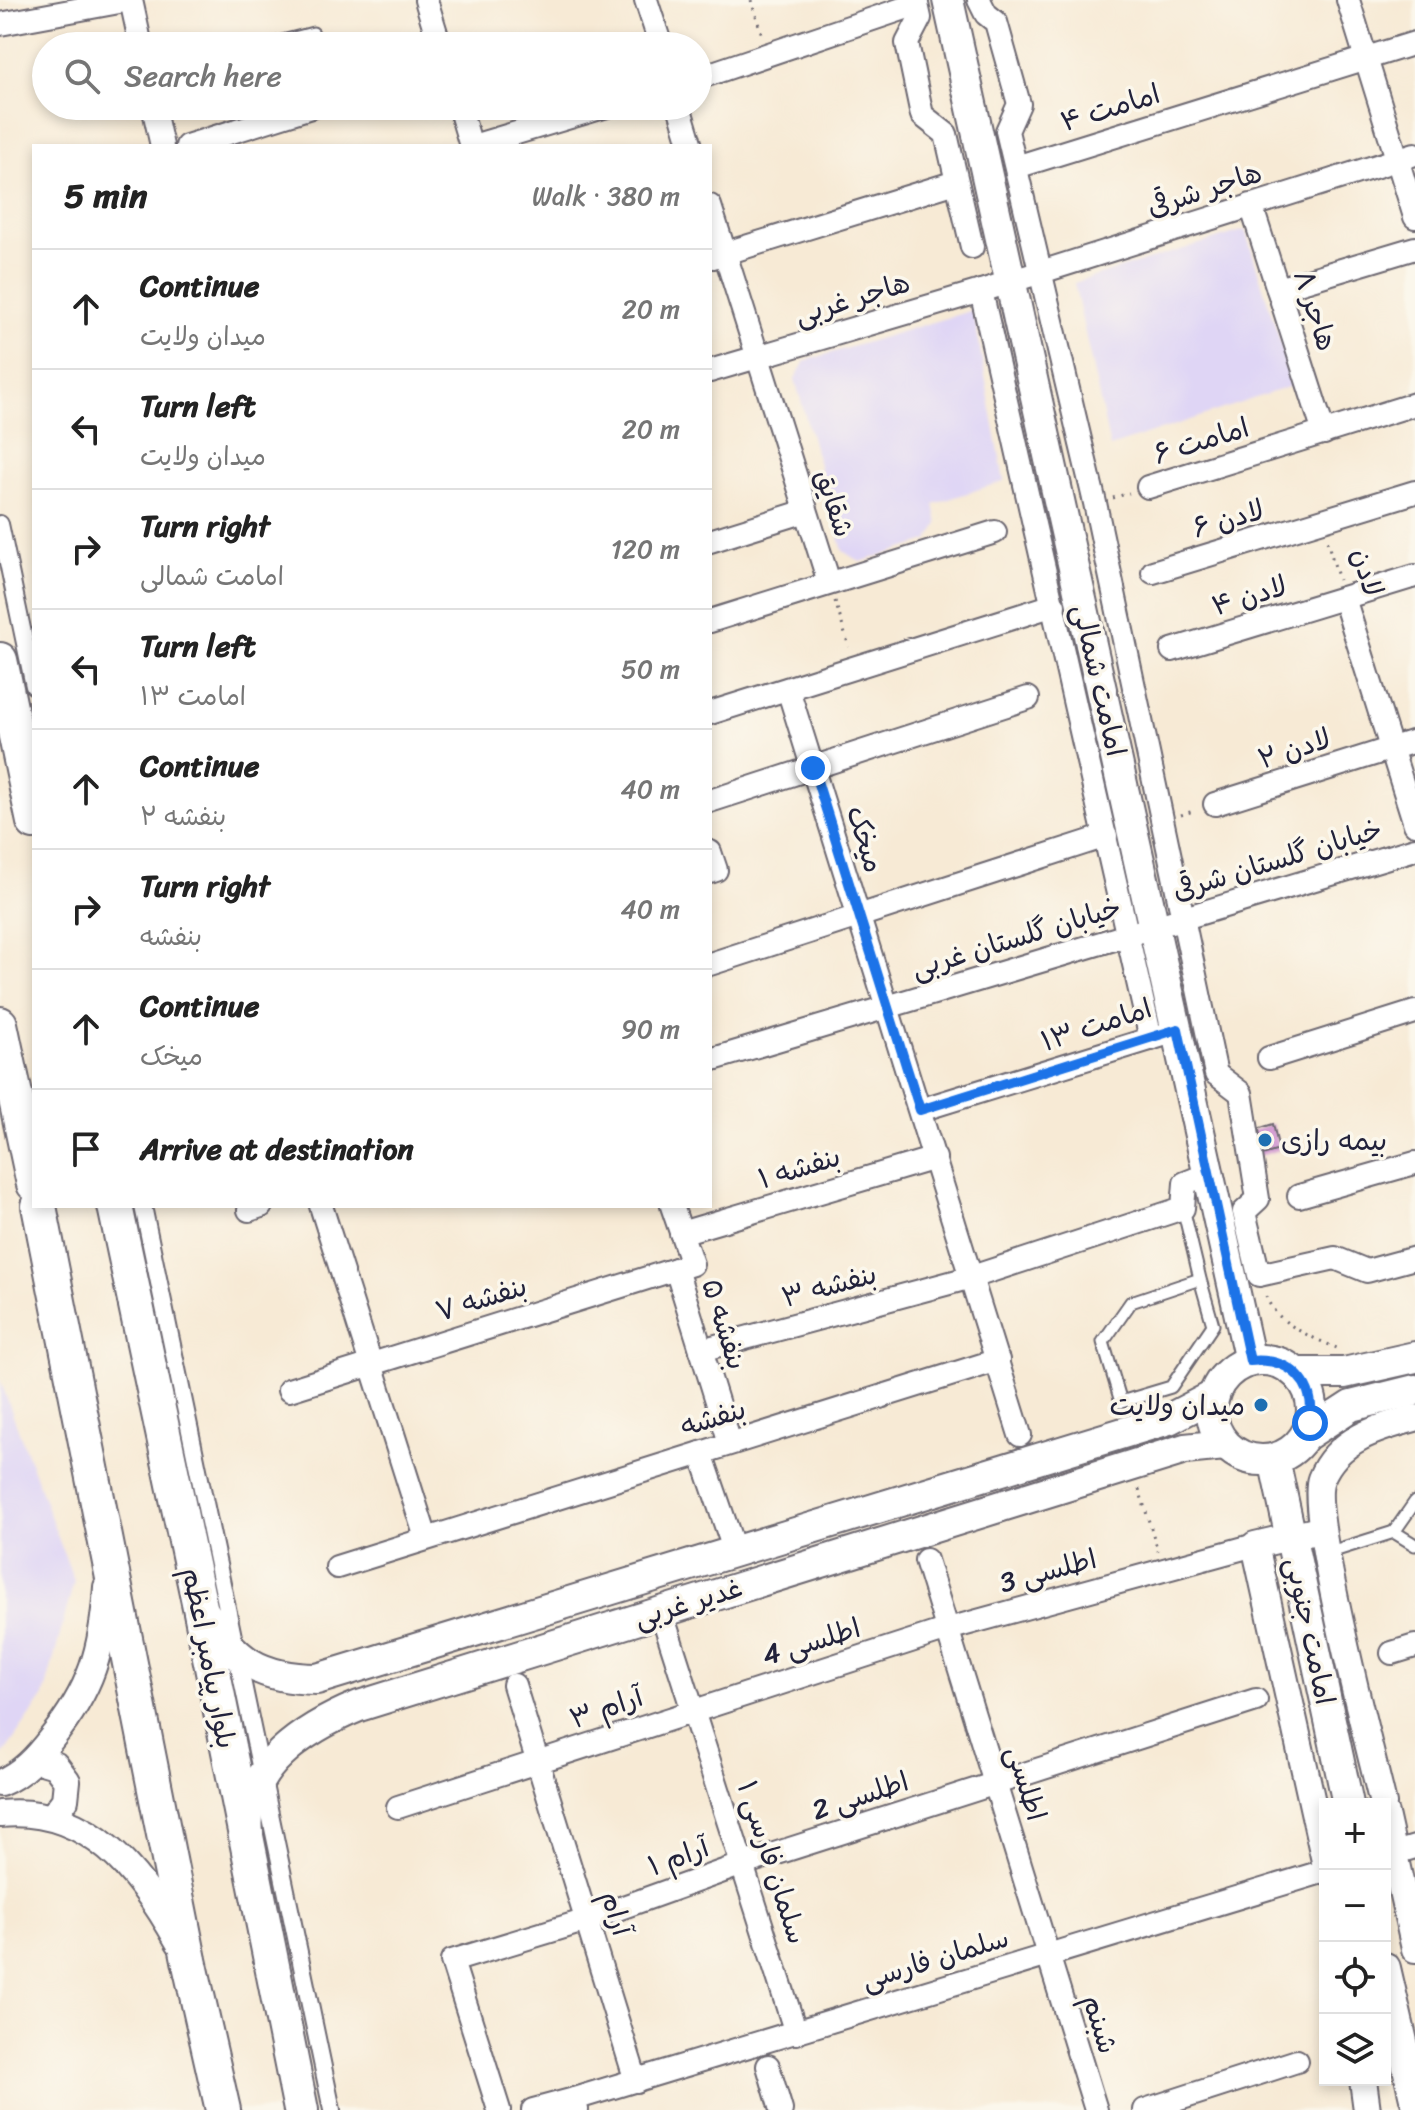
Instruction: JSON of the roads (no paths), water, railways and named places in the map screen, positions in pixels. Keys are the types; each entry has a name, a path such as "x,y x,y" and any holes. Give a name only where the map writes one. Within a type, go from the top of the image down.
{"main road":[{"name":"امامت شمالی","path":"948,0 1156,927 1165,1034 1203,1078 1208,1174 1250,1361"},
{"path":"0,660 32,812"},
{"path":"0,1027 32,1175"},
{"path":"39,1208 189,1960 223,2110"},
{"path":"106,1208 132,1290"},
{"name":"بلوار پیامبر اعظم","path":"115,1208 200,1607 301,2110"},
{"path":"1296,1373 1344,1373 1415,1357"},
{"path":"1250,1361 1276,1361 1296,1373 1311,1397 1310,1423 1297,1446 1274,1459 1248,1458 1225,1445 1213,1422 1213,1396 1227,1373 1250,1361"},
{"path":"1305,1436 1351,1406 1415,1390"},
{"name":"غدیر غربی","path":"200,1607 225,1647 252,1666 284,1678 317,1679 1169,1419 1213,1396"},
{"name":"غدیر غربی","path":"251,1866 246,1820 263,1779 276,1757 297,1738 324,1721 359,1706 1132,1465 1185,1449 1225,1445"},
{"name":"امامت جنوبی","path":"1274,1459 1347,1798"},
{"path":"346,1671 338,1681 338,1694 346,1704 359,1706"},
{"path":"1391,1994 1415,2098"}],"street":[{"path":"0,24 130,0 138,32"},
{"path":"426,0 436,32"},
{"path":"646,0 656,32"},
{"path":"979,0 986,14 996,22 1019,104 1007,131 1095,503 1162,821 1156,927"},
{"path":"1348,0 1366,58 1406,157 1415,217"},
{"path":"712,73 917,2 920,18 907,43 922,115 946,134 972,247"},
{"name":"امامت ۴","path":"1016,167 1415,43"},
{"path":"156,120 162,144"},
{"path":"193,144 270,120"},
{"path":"464,120 471,144"},
{"path":"479,144 560,120"},
{"path":"683,120 690,144"},
{"name":"هاجر شرقی","path":"1011,282 1406,157"},
{"path":"717,255 956,182"},
{"name":"هاجر ۸","path":"1251,205 1324,433"},
{"name":"شقایق","path":"712,220 717,255 757,358 829,582"},
{"path":"1278,289 1415,248"},
{"name":"هاجر غربی","path":"712,370 1011,282"},
{"path":"981,291 1106,836 1156,927 1203,1078 1241,1093 1258,1199 1244,1212 1259,1275 1335,1258 1367,1271 1415,1258"},
{"name":"امامت ۶","path":"1148,487 1415,404"},
{"name":"لادن ۶","path":"1153,572 1415,492"},
{"path":"712,540 806,511"},
{"path":"0,524 32,676"},
{"path":"712,620 995,532"},
{"name":"لادن ۴","path":"1172,650 1415,576"},
{"name":"لادن","path":"1344,598 1415,824"},
{"path":"712,709 788,689 1054,605"},
{"name":"میخک","path":"788,689 888,1007"},
{"path":"712,800 1028,698"},
{"name":"لادن ۲","path":"1215,804 1415,741"},
{"path":"712,963 1106,836"},
{"name":"خیابان گلستان شرقی","path":"1156,927 1415,849"},
{"name":"خیابان گلستان غربی","path":"712,1059 1156,927"},
{"path":"888,1007 1020,1435"},
{"path":"1269,1058 1415,1012"},
{"name":"امامت ۱۳","path":"920,1110 1165,1034"},
{"name":"بنفشه ۱","path":"681,1233 935,1158"},
{"path":"1299,1196 1415,1163"},
{"path":"1183,1208 1185,1183 1208,1174"},
{"path":"143,1208 332,2110"},
{"path":"322,1208 426,1538"},
{"name":"بنفشه ۵","path":"673,1208 681,1233 684,1266 701,1350 730,1443"},
{"name":"بنفشه ۳","path":"701,1350 972,1277 1183,1208"},
{"name":"بنفشه ۷","path":"289,1390 684,1266"},
{"name":"بنفشه","path":"337,1567 998,1360"},
{"path":"1382,1798 1324,1541 1318,1498 1321,1478 1344,1449 1361,1434 1415,1418"},
{"path":"701,1453 735,1552"},
{"path":"1319,1834 1255,1545 1291,1536 1324,1541"},
{"name":"اطلسی 3","path":"948,1629 1255,1545"},
{"path":"0,1783 35,1759 70,1717 91,1678 104,1633 109,1547"},
{"name":"اطلسی","path":"926,1560 1049,1955"},
{"name":"سلمان فارسی ۱","path":"661,1611 796,2033"},
{"name":"اطلسی 4","path":"692,1709 948,1629"},
{"path":"1392,1653 1415,1646"},
{"name":"آرام","path":"514,1685 636,2081"},
{"name":"اطلسی 2","path":"743,1864 1256,1700"},
{"name":"آرام ۳","path":"398,1807 692,1709"},
{"path":"35,1759 55,1765 67,1781 65,1800 53,1816"},
{"path":"0,1814 28,1811 53,1816 92,1836 132,1869 159,1906 189,1960"},
{"path":"1391,1832 1398,1852 1415,1949"},
{"name":"آرام ۱","path":"499,2110 452,1961 587,1920 743,1864"},
{"name":"سلمان فارسی","path":"533,2110 576,2104 636,2081 1319,1873"},
{"name":"شبنم","path":"1049,1955 1096,2110"},
{"path":"1145,2110 1297,2061"},
{"path":"768,2066 781,2110"},
{"path":"1364,2086 1367,2110"},
{"path":"1405,2110 1415,2107"}],"lane":[{"path":"1183,1208 1213,1325 1171,1387 1121,1402 1103,1342 1131,1302 1200,1279"},
{"path":"1394,1532 1415,1502"},
{"path":"1324,1541 1394,1532 1415,1545"}],"place":[{"name":"بیمه رازی","path":"1265,1140"},
{"name":"میدان ولایت","path":"1261,1405"}]}
